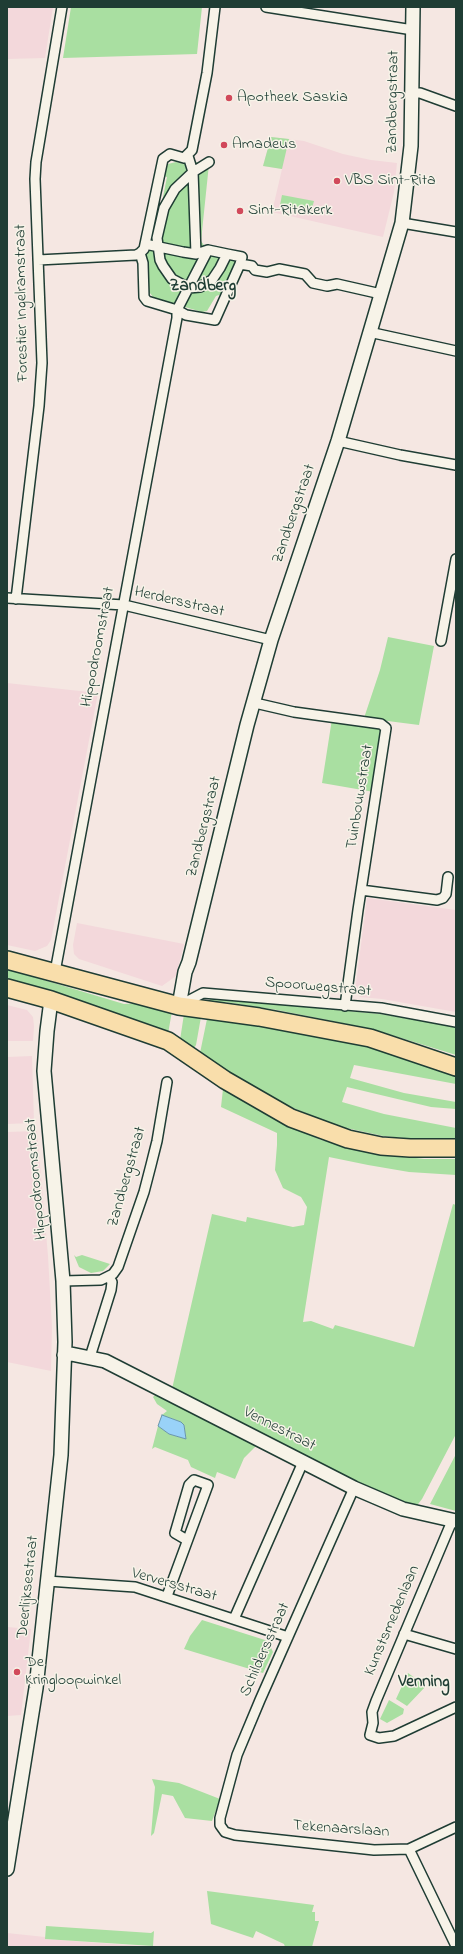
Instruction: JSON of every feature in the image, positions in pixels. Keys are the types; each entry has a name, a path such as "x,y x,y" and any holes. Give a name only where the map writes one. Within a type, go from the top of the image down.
{"highway":[{"path":"7,960 179,1006 267,1018 370,1038 456,1066"},
{"path":"7,988 51,1000 149,1033 178,1046 225,1080 292,1118 348,1138 381,1146 410,1148 456,1148"}],"street":[{"name":"Forestier Ingelramstraat","path":"12,599 41,384 42,363 35,179 36,162 62,7"},
{"path":"196,254 193,172 188,156 192,148 207,73 214,7"},
{"path":"266,7 413,30"},
{"name":"Zandbergstraat","path":"179,1006 185,972 189,962 247,725 255,703 271,640 338,441 402,223 411,146 413,7"},
{"path":"412,93 420,93 456,106"},
{"path":"38,260 136,255 140,253 145,244 163,159 170,154 183,158 188,156"},
{"path":"209,162 193,172 175,189 164,208 159,228 158,247 160,260 167,273 179,284 189,288 200,287 212,280 227,254"},
{"path":"402,223 456,232"},
{"path":"140,253 143,263 144,298 147,301 177,310 186,315 215,320 242,258 208,250 196,254 145,244"},
{"path":"177,310 208,250"},
{"path":"240,264 252,266 255,270 267,272 279,269 305,274 313,283 327,286 337,284 380,294"},
{"name":"Hippodroomstraat","path":"55,972 124,605 175,328 177,310"},
{"path":"369,332 456,351"},
{"path":"338,441 400,455 456,464"},
{"path":"440,641 456,559"},
{"name":"Herdersstraat","path":"12,599 124,605 271,640"},
{"name":"Tuinbouwstraat","path":"255,703 294,712 381,724 386,726 387,732 361,890 346,1006"},
{"path":"361,890 437,900 443,898 446,894 448,877"},
{"name":"Spoorwegstraat","path":"179,1006 203,993 381,1008 456,1022"},
{"name":"Hippodroomstraat","path":"51,1000 46,1030 44,1071 63,1281 64,1355"},
{"name":"Zandbergstraat","path":"109,1277 118,1267 144,1192 157,1142 167,1082"},
{"path":"63,1281 93,1282 109,1277 112,1282 111,1290 90,1357 64,1355"},
{"name":"Deerlijksestraat","path":"7,1869 36,1688 61,1455 64,1355"},
{"name":"Vennestraat","path":"90,1357 105,1361 354,1488 403,1509 454,1521"},
{"path":"234,1620 303,1462"},
{"path":"167,1596 208,1485 194,1480 189,1485 175,1526 175,1533 187,1540"},
{"name":"Schildersstraat","path":"222,1829 220,1818 238,1755 260,1700 354,1488"},
{"name":"Kunstsmedenlaan","path":"454,1521 376,1701 372,1712 373,1723 370,1735 379,1738 394,1736 456,1707"},
{"name":"Verversstraat","path":"47,1581 135,1586 288,1637"},
{"path":"404,1634 456,1649"},
{"name":"Tekenaarslaan","path":"222,1829 235,1835 374,1850 409,1849 456,1827"},
{"path":"409,1849 456,1946"}],"shaded area":[{"path":"7,7 53,7 45,58 7,59"},
{"name":"VBS Sint-Rita","path":"271,137 304,141 343,154 371,160 397,163 394,192 383,237 272,212 282,169 263,166"},
{"path":"7,683 98,693 51,940 47,946 35,951 7,945"},
{"path":"367,898 456,910 456,1012 382,999 360,997 355,991"},
{"path":"77,923 184,944 176,976 162,986 79,959 74,954 73,945"},
{"path":"7,1005 27,1010 33,1017 33,1041 7,1041"},
{"path":"32,1056 34,1123 7,1124 7,1057"},
{"path":"37,1131 48,1256 52,1327 51,1371 7,1362 7,1132"},
{"name":"De Kringloopwinkel","path":"7,1627 31,1629 21,1715 7,1716"},
{"path":"7,1933 45,1937 46,1939 153,1947 7,1947"}],"green space":[{"path":"71,7 202,7 197,54 63,58"},
{"path":"271,137 289,139 282,169 263,166"},
{"path":"176,162 188,165 195,162 209,164 201,241 206,248 244,256 222,294 216,296 207,311 202,312 154,298 149,292 148,270 144,256 150,243 154,221 158,222 167,177 163,176 164,172 168,164"},
{"path":"282,195 314,201 311,212 280,205"},
{"path":"388,637 434,646 419,725 364,718 380,670"},
{"path":"332,719 382,727 374,792 322,783"},
{"path":"7,969 124,1004 140,1003 172,1011 168,1034 152,1026 82,1003 7,982"},
{"path":"210,998 380,1014 456,1027 456,1055 372,1029 277,1010 225,1002 221,1005 209,1003"},
{"path":"184,1014 201,1017 196,1045 194,1048 180,1040"},
{"path":"207,1019 329,1036 374,1047 456,1074 456,1084 354,1065 350,1078 404,1093 456,1102 456,1109 431,1107 347,1087 342,1102 384,1114 456,1128 456,1139 426,1140 383,1136 337,1126 291,1107 258,1090 200,1053"},
{"path":"223,1089 278,1120 321,1140 392,1155 424,1159 456,1159 456,1175 409,1172 329,1157 303,1322 311,1321 333,1329 335,1325 414,1347 453,1204 456,1205 456,1434 422,1499 415,1508 316,1462 172,1389 212,1214 246,1222 247,1217 293,1227 304,1225 307,1207 301,1197 283,1188 275,1170 277,1133 221,1107"},
{"path":"74,1255 76,1257 82,1255 110,1264 103,1271 91,1273 79,1267"},
{"path":"157,1393 256,1446 244,1458 235,1479 217,1472 215,1478 191,1467 188,1460 155,1447 152,1449 158,1426 169,1434 186,1439 184,1425 181,1422 162,1415 167,1411 157,1404 153,1397"},
{"path":"456,1454 456,1511 430,1504"},
{"path":"202,1620 268,1641 273,1652 263,1673 184,1649 190,1636"},
{"path":"408,1673 426,1686 407,1706 396,1699"},
{"path":"389,1700 404,1709 403,1714 387,1723 380,1719"},
{"path":"152,1779 179,1783 220,1799 212,1821 185,1818 173,1796 162,1794 154,1833 151,1836 155,1787"},
{"path":"207,1891 314,1905 312,1912 315,1912 315,1921 319,1921 312,1947 285,1947 284,1944 256,1931 253,1938 211,1924"},
{"path":"46,1926 151,1933 154,1931 153,1946 45,1939"}],"water":[{"path":"162,1415 181,1422 184,1425 186,1439 169,1434 158,1426"}],"place":[{"name":"Apotheek Saskia","path":"229,98"},
{"name":"Amadeus","path":"224,145"},
{"name":"VBS Sint-Rita","path":"337,181"},
{"name":"Sint-Ritakerk","path":"240,211"},
{"name":"De Kringloopwinkel","path":"17,1672"}],"district":[{"name":"Zandberg","path":"203,287"},
{"name":"Venning","path":"424,1683"}]}
